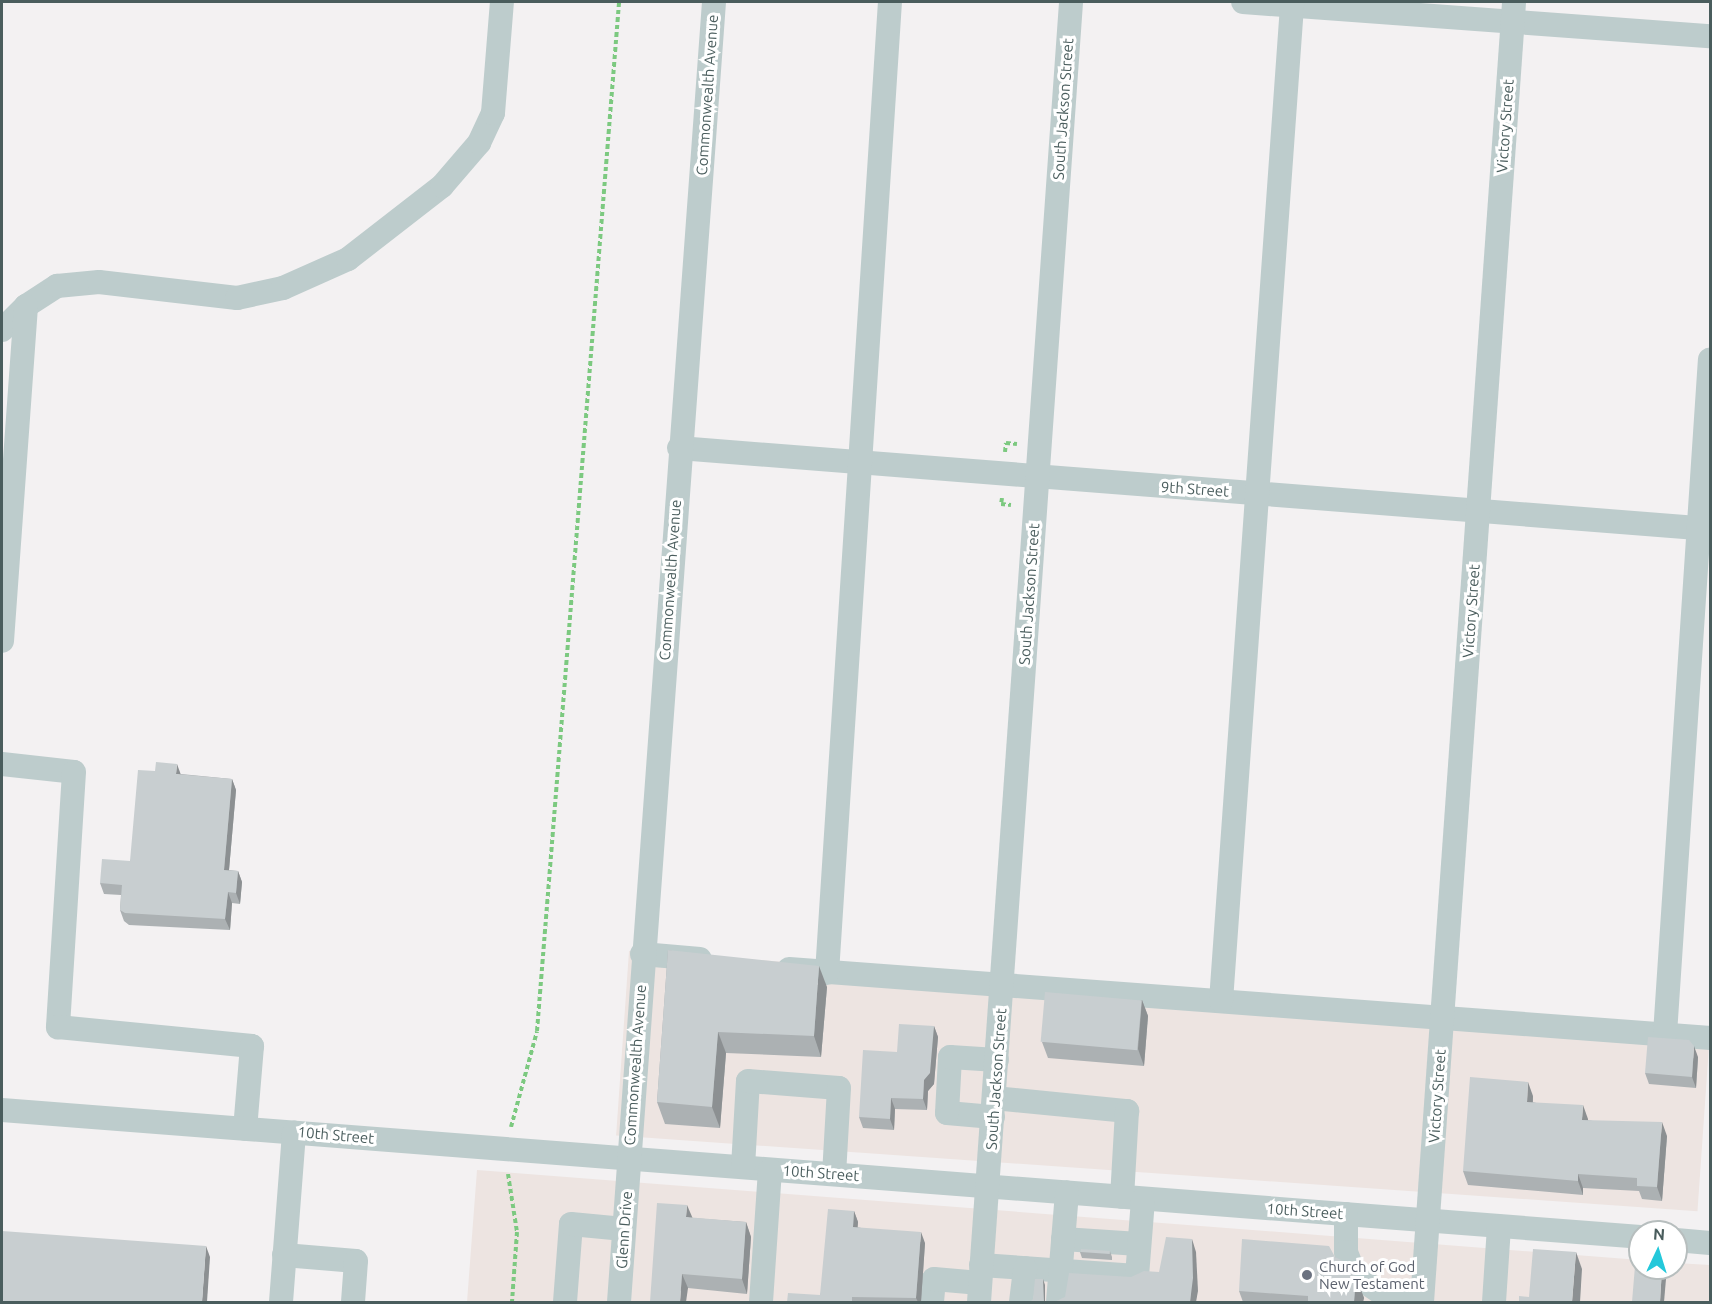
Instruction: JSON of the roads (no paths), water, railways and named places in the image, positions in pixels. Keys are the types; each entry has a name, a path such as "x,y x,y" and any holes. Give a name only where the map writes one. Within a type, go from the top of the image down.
{"street":[{"path":"2,330 26,306 57,286 99,282 237,298 283,288 348,259 442,186 478,143 493,113 502,2"},
{"name":"Commonwealth Avenue","path":"629,1158 679,448 714,2"},
{"path":"827,973 890,2"},
{"name":"South Jackson Street","path":"980,1284 1003,987 1036,476 1071,2"},
{"path":"1243,2 1513,12 1710,36"},
{"path":"1221,1001 1259,494 1292,5"},
{"name":"Victory Street","path":"1422,1302 1513,12"},
{"path":"2,641 26,306"},
{"path":"1665,1034 1704,528 1710,359"},
{"name":"9th Street","path":"679,448 1704,528"},
{"path":"2,764 74,772 58,1027 252,1046 245,1129"},
{"path":"642,954 725,962"},
{"path":"770,967 1003,987 1710,1038"},
{"path":"932,1302 934,1279 980,1284 1025,1269 1137,1276 1140,1244 1133,1198 1127,1111 993,1107 946,1113 950,1057 997,1060"},
{"path":"743,1167 748,1081 839,1088 834,1174"},
{"name":"10th Street","path":"2,1110 1628,1236"},
{"path":"280,1302 294,1132"},
{"name":"Glenn Drive","path":"619,1302 629,1158"},
{"path":"761,1302 770,1170"},
{"path":"1058,1302 1067,1192"},
{"path":"1346,1214 1346,1252 1366,1285 1389,1297 1417,1302"},
{"path":"565,1302 571,1224 624,1229"},
{"path":"1494,1302 1499,1226"},
{"path":"1063,1239 1140,1244"},
{"path":"1688,1241 1710,1243"},
{"path":"284,1255 356,1261 353,1302"},
{"path":"1022,1302 1025,1269"}],"place":[{"name":"Church of God New Testament","path":"1307,1275"}]}
